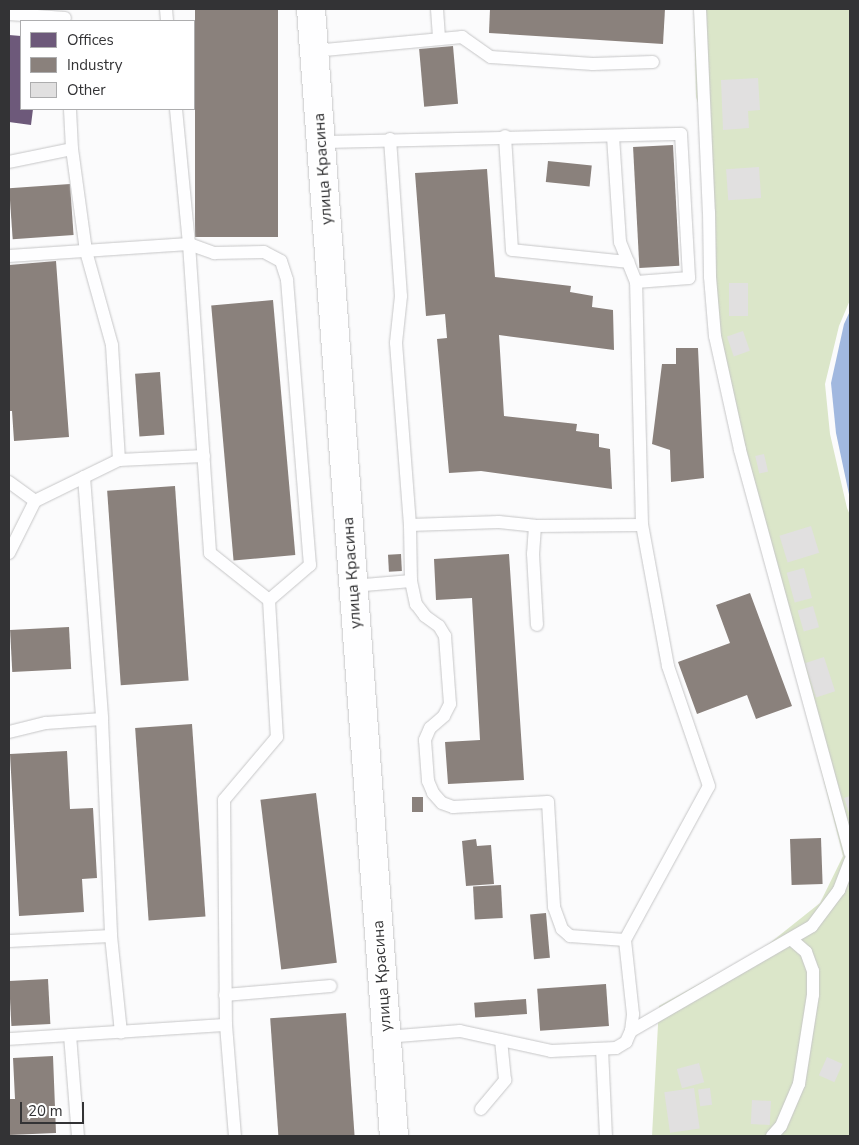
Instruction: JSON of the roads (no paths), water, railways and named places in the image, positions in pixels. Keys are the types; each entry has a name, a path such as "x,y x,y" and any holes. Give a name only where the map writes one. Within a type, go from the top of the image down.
{"main road":[{"name":"улица Красина","path":"311,9 394,1136"}],"lane":[{"path":"437,9 439,39"},
{"path":"700,9 710,277 715,336 740,450 850,853"},
{"path":"9,14 65,16"},
{"path":"314,51 462,37 491,58 593,64 653,62"},
{"path":"70,110 72,149 86,251 112,345 119,460"},
{"path":"176,110 190,244 210,554 269,600 277,737 224,800 226,1025 236,1136"},
{"path":"321,142 505,136 681,134 689,278 636,282"},
{"path":"505,136 512,250 628,262"},
{"path":"386,1037 460,1030 551,1050 616,1048 626,1042 631,1031 633,1014 625,940 709,786 668,666 642,525 636,282 620,242 612,136"},
{"path":"390,139 402,296 396,343 410,526 411,581 416,604 425,616 439,626 445,636 450,704 444,716 430,728 425,740 428,781 433,793 442,803 453,807 548,802 554,907 562,929 570,936 625,940"},
{"path":"9,162 72,149"},
{"path":"9,256 190,244 214,253 264,252 281,261 287,280 310,565 269,600"},
{"path":"9,553 35,501 119,460 204,456"},
{"path":"84,477 102,719 111,936 121,1032"},
{"path":"9,482 35,501"},
{"path":"410,526 499,522 535,526 642,525"},
{"path":"535,526 533,554 537,626"},
{"path":"353,586 411,581"},
{"path":"9,732 46,723 102,719"},
{"path":"631,1031 812,926 838,890 850,861"},
{"path":"9,941 111,936"},
{"path":"772,1136 781,1126 799,1084 813,995 814,971 806,952 791,939"},
{"path":"226,995 331,986"},
{"path":"9,1039 226,1025"},
{"path":"70,1035 78,1136"},
{"path":"481,1109 505,1080 502,1040"},
{"path":"602,1049 606,1136"}],"water":[{"path":"850,311 850,499 836,433 831,383 844,324"}]}
